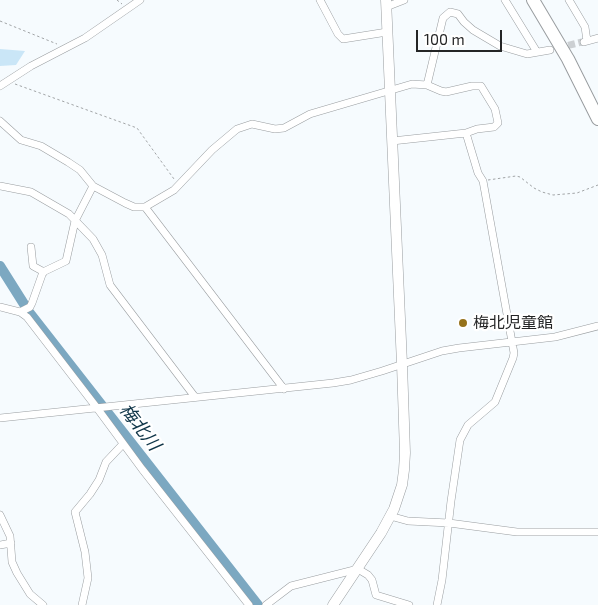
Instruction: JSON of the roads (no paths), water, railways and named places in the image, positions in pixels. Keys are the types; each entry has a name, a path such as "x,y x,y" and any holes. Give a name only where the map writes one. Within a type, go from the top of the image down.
{"highway":[{"path":"536,2 560,32 598,106"},
{"path":"536,2 568,59 598,119"}],"street":[{"path":"0,86 31,66 85,38 140,0"},
{"path":"320,0 338,34 343,39 387,32"},
{"path":"333,605 390,516 397,502 404,470 402,364 386,3 404,0"},
{"path":"505,0 538,52"},
{"path":"569,0 585,27 584,41 598,38"},
{"path":"426,85 443,18 450,12 458,14 473,30 500,46 527,54 550,50"},
{"path":"0,121 21,140 41,146 80,170 93,186 134,207 145,207 163,198 179,186 212,150 237,129 252,124 275,129 284,128 310,114 412,84 426,85 446,92 472,86 481,86 495,109 498,123 494,127 477,129 466,133 392,140"},
{"path":"437,605 442,580 460,440 468,426 495,402 513,358 483,181 478,173 466,133"},
{"path":"0,186 31,192 69,214 98,246 110,285 115,293 196,398"},
{"path":"24,310 44,272 66,261 75,221 93,186"},
{"path":"145,207 284,389"},
{"path":"31,247 33,266 44,272"},
{"path":"0,307 24,310"},
{"path":"24,310 27,317 123,444 249,605"},
{"path":"0,418 284,389 351,380 451,350 555,337 598,326"},
{"path":"82,605 88,578 85,552 75,512 99,480 106,462 123,444"},
{"path":"0,516 11,543 12,562 30,594 43,605"},
{"path":"390,516 408,521 449,523 517,532 598,532"},
{"path":"0,545 11,543"},
{"path":"358,568 372,580 376,595 376,605"},
{"path":"266,605 291,586 358,568"},
{"path":"376,595 409,605"}],"waterway":[{"name":"梅北川","path":"0,266 29,312 258,605"}],"tunnel":[{"path":"558,48 582,42"}],"place":[{"name":"梅北児童館","path":"463,323"}]}
